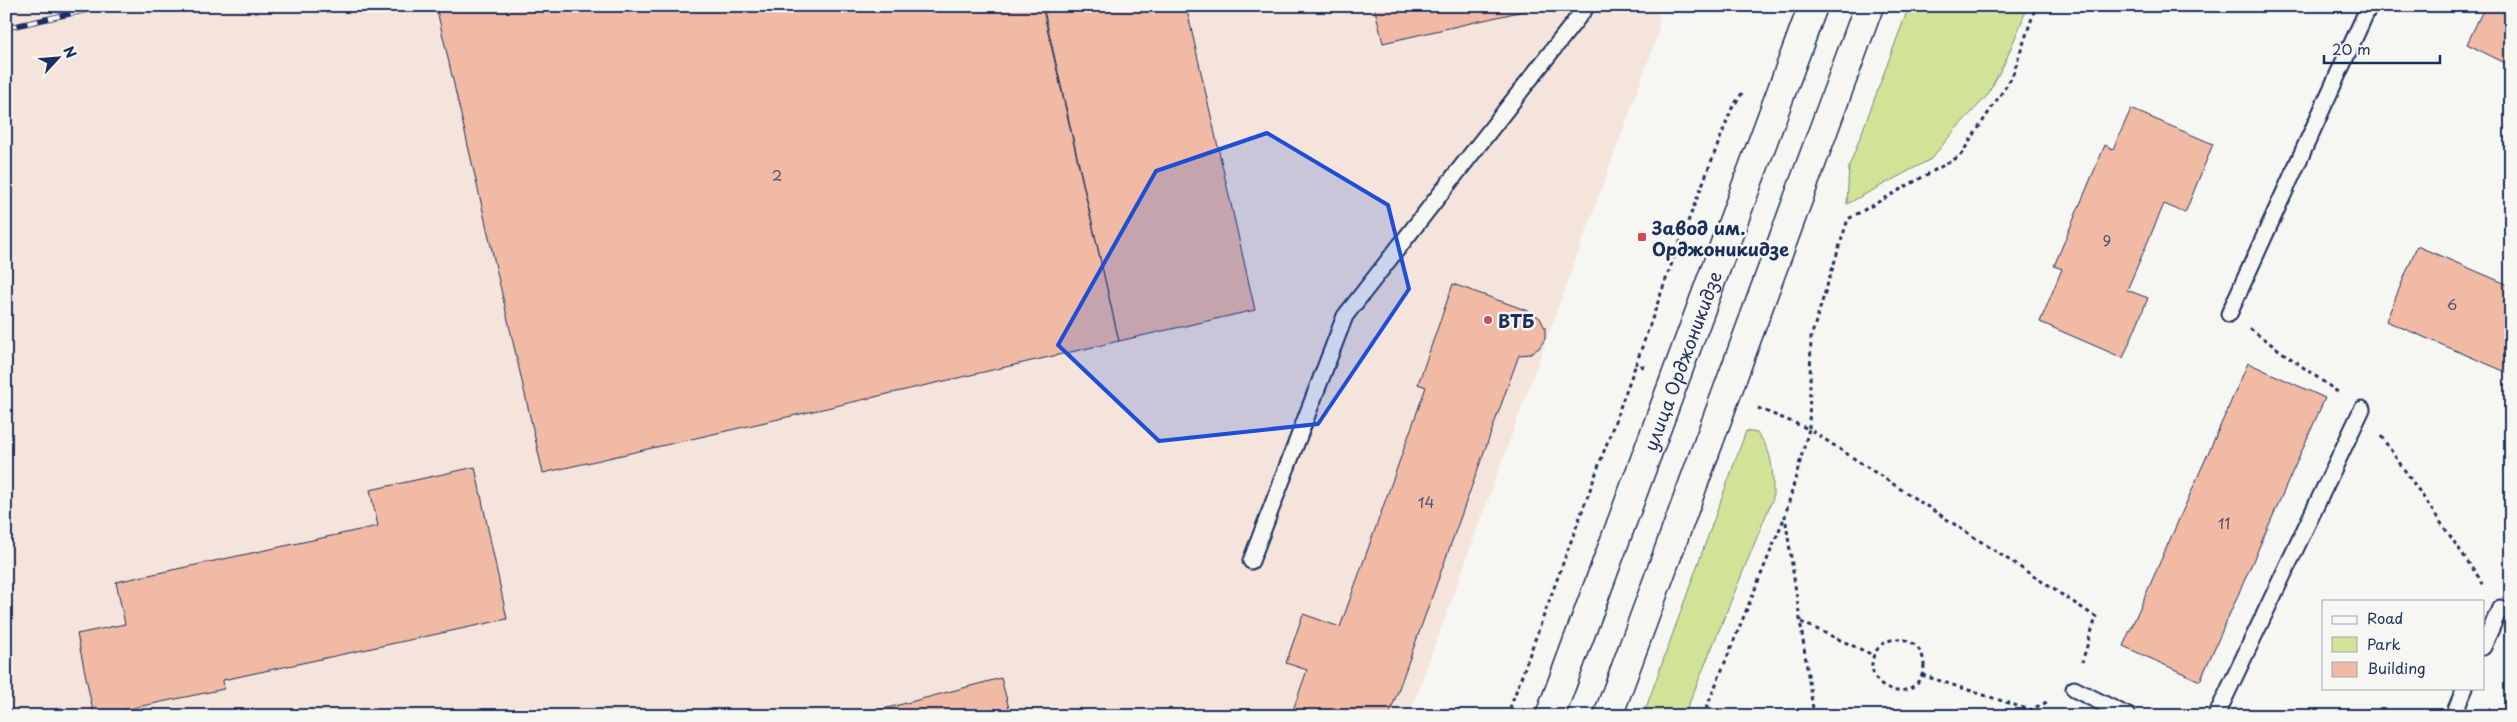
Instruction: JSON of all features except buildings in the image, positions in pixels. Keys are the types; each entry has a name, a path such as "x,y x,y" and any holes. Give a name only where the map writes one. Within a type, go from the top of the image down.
{"main road":[{"name":"улица Орджоникидзе","path":"1550,716 1813,6"},
{"path":"1608,716 1869,6"}],"lane":[{"path":"1251,562 1345,316 1587,6"},
{"path":"2229,314 2369,6"},
{"path":"2216,716 2362,409"},
{"path":"2484,645 2500,608"},
{"path":"2074,689 2128,716"},
{"path":"2453,716 2464,690"}],"path":[{"path":"2229,314 2362,409 2500,608"},
{"path":"1507,716 1636,364"},
{"path":"1703,716 1785,516 1809,429 2096,617 2074,689 2030,710 1922,675"},
{"path":"1785,516 1814,716"},
{"path":"1800,622 1873,655"},
{"path":"1891,639 1908,640 1920,650 1924,658 1922,675 1918,683 1902,692 1884,688 1873,673 1871,664 1873,655 1884,642 1891,639"}],"highlighted area":[{"path":"1267,133 1388,205 1409,289 1318,424 1159,441 1058,345 1156,171"}],"shaded area":[{"path":"6,6 1660,6 1658,34 1409,716 6,716"}],"green space":[{"path":"1909,6 2028,6 2006,60 1987,96 1931,159 1847,204 1849,167"},
{"path":"1746,431 1757,433 1767,448 1772,472 1773,498 1684,716 1643,716"}],"railway":[{"path":"6,28 105,6"}],"place":[{"name":"Завод им. Орджоникидзе","path":"1642,237"},
{"name":"ВТБ","path":"1488,320"}]}
